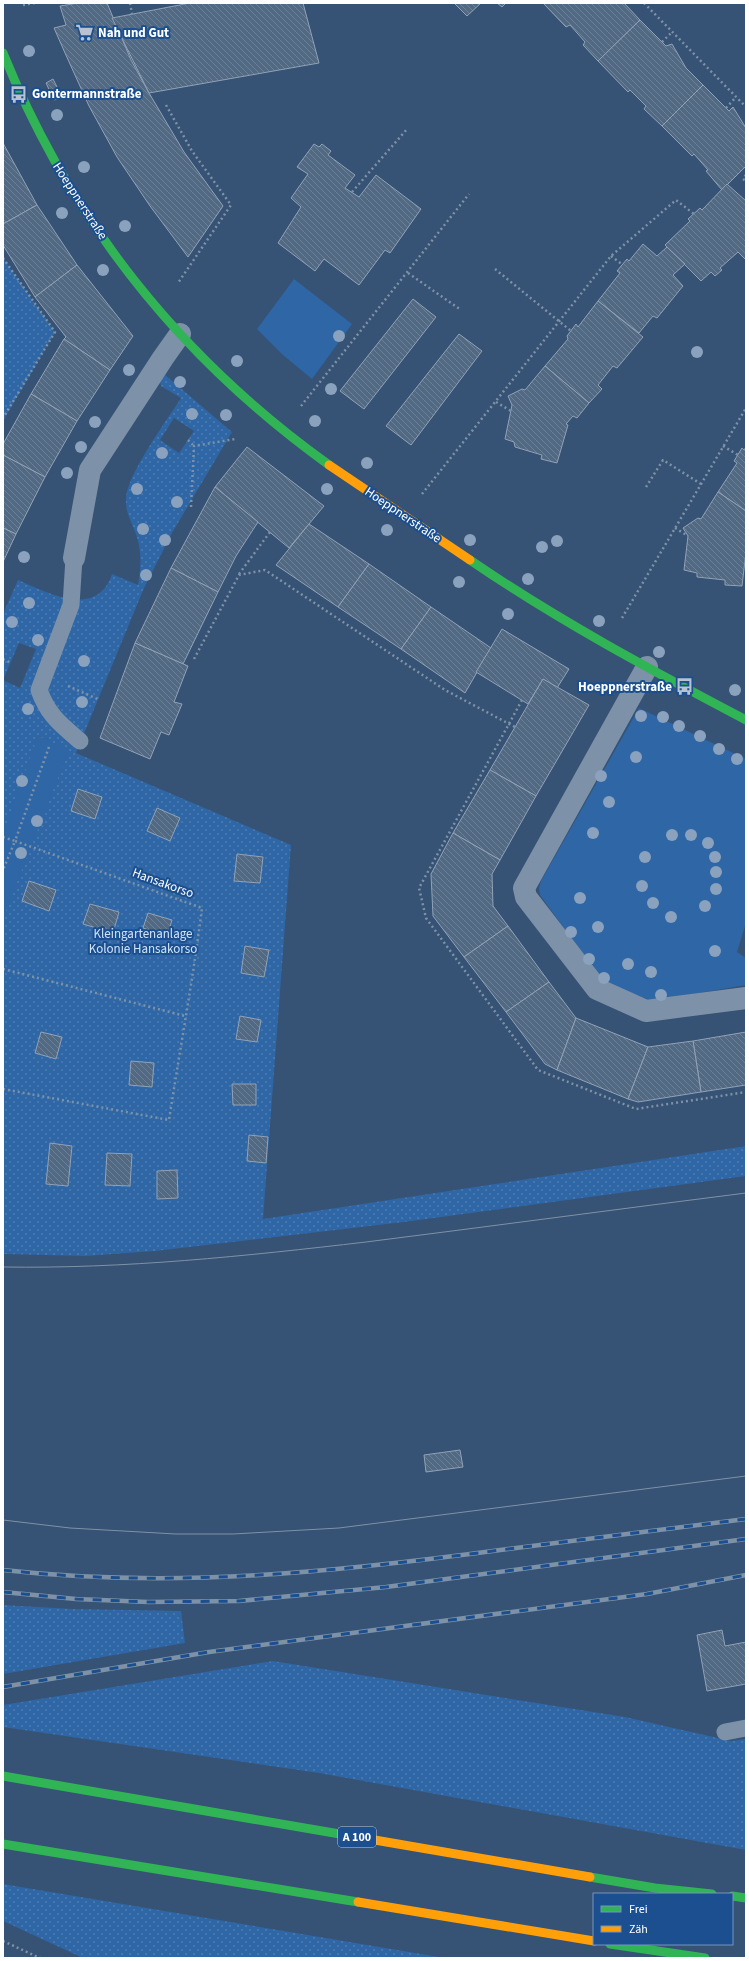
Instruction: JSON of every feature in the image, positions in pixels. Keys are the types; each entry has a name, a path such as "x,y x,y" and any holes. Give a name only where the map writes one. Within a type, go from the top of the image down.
{"main road":[{"name":"Hoeppnerstraße","path":"3,53 35,126 73,193 140,288 180,334 266,416 332,467 524,597 606,646 746,720"},
{"name":"A 100","path":"3,1776 655,1888 702,1893"},
{"path":"3,1844 593,1941"},
{"path":"733,1896 746,1898"},
{"path":"617,1945 705,1958"}],"street":[{"path":"74,558 90,470 180,334"},
{"path":"647,667 524,888 526,897 597,989 646,1011 746,998"}],"lane":[{"path":"74,558 71,604 39,690 45,707 59,723 80,741"},
{"path":"725,1732 746,1728"}],"path":[{"path":"23,5 35,3"},
{"path":"130,3 132,14"},
{"path":"644,3 746,107"},
{"path":"662,42 672,32"},
{"path":"726,108 736,97"},
{"path":"166,105 192,151 231,205 178,284"},
{"path":"352,192 408,128"},
{"path":"746,175 743,179 746,181"},
{"path":"301,406 408,273 469,194"},
{"path":"422,494 611,256 676,200 694,214"},
{"path":"611,256 622,265"},
{"path":"3,258 55,332 3,418"},
{"path":"495,269 571,331"},
{"path":"408,273 461,310"},
{"path":"496,402 511,411"},
{"path":"622,618 746,408"},
{"path":"194,446 235,439"},
{"path":"188,440 194,446 191,507"},
{"path":"723,446 738,455"},
{"path":"646,487 663,460 701,484"},
{"path":"675,528 688,536"},
{"path":"194,659 238,575 270,532"},
{"path":"238,575 265,570 445,690 508,725 515,727"},
{"path":"3,659 11,663"},
{"path":"522,700 419,888 426,918 538,1070 636,1109 746,1092"},
{"path":"3,870 39,773"},
{"name":"Hansakorso","path":"3,837 202,908 169,1120 3,1089"},
{"path":"3,969 185,1016"},
{"path":"3,1941 40,1958"}],"green space":[{"path":"3,258 55,332 3,421"},
{"path":"294,279 352,324 312,379 283,355 257,329"},
{"name":"Kleingartenanlage Kolonie Hansakorso","path":"164,374 232,432 172,533 144,588 76,753 291,845 263,1219 746,1146 746,1176 404,1222 155,1251 85,1256 3,1254 3,680 3,614 18,580 42,591 70,599 83,599 95,596 105,588 112,574 138,585 140,553 136,534 129,517 126,504 128,489 148,448 181,398 161,386 160,381","holes":["174,418 194,431 179,453 160,440","19,643 36,649 20,688 3,680"]},
{"path":"639,708 746,759 746,923 737,952 746,958 746,985 652,1001 603,982 540,895 539,888 541,881"},
{"path":"38,736 69,750 3,918 3,828 5,828"},
{"path":"3,1605 73,1609 181,1611 185,1643 3,1674"},
{"path":"273,1661 625,1717 731,1741 746,1739 746,1850 319,1773 3,1727 3,1705"},
{"path":"3,1884 445,1958 83,1958 3,1921"}],"building":[{"path":"78,3 107,3 131,60 149,93 184,152 223,206 188,257 150,206 117,157 89,106 54,28 66,25 60,6"},
{"path":"190,3 303,3 319,63 149,93 112,18"},
{"path":"454,3 481,3 467,16"},
{"path":"497,3 506,3 502,7"},
{"path":"543,3 624,3 640,20 598,61 583,45 585,42 570,25 566,27"},
{"path":"640,20 666,46 672,44 686,68 703,85 662,126 644,109 646,106 630,90 628,92 598,61"},
{"path":"53,79 62,97 54,100 46,83"},
{"path":"703,85 729,111 733,107 746,128 746,166 722,190 706,171 708,170 694,154 692,156 662,126"},
{"path":"3,143 37,205 3,224"},
{"path":"314,144 319,147 322,144 331,151 328,155 355,175 345,188 359,197 376,175 421,209 390,253 385,250 359,285 324,259 315,271 278,243 301,207 291,198 308,174 297,167"},
{"path":"727,184 746,201 746,257 745,259 738,252 720,268 722,270 715,276 711,272 701,281 665,245 690,221 688,219 700,208 702,210"},
{"path":"37,205 77,265 35,297 3,245 3,224"},
{"path":"643,244 657,256 667,247 685,264 673,275 683,286 657,318 653,316 639,333 598,301 620,273 617,271 627,259 629,261"},
{"path":"77,265 133,336 110,370 64,339 66,337 35,297"},
{"path":"413,299 436,317 364,409 340,391"},
{"path":"598,301 643,337 617,368 613,366 598,385 602,389 589,403 545,366 568,339 567,336 576,324 578,327"},
{"path":"459,334 482,351 411,445 386,426"},
{"path":"64,339 110,370 77,421 31,394"},
{"path":"545,366 589,403 577,418 573,416 566,424 568,425 557,463 541,459 542,455 515,447 514,442 505,439 512,405 508,396 522,389 525,390"},
{"path":"31,394 77,421 45,477 3,455 3,444"},
{"path":"247,447 324,506 289,548 215,487"},
{"path":"746,447 746,511 718,492 737,463 734,461 742,448 744,450"},
{"path":"3,455 45,477 16,534 3,528"},
{"path":"215,487 258,522 236,556 218,592 171,568"},
{"path":"718,492 746,511 746,552 742,586 725,585 725,580 697,577 697,573 684,570 688,536 683,528 698,518 701,519"},
{"path":"309,524 369,564 338,607 276,565"},
{"path":"3,528 16,534 3,562"},
{"path":"369,564 431,607 401,649 338,607"},
{"path":"171,568 218,592 183,664 135,643"},
{"path":"431,607 491,648 465,693 401,649"},
{"path":"502,629 569,669 557,688 543,679 528,704 476,672"},
{"path":"135,643 188,666 174,702 182,704 169,735 161,732 150,759 100,738"},
{"path":"543,679 589,705 536,796 490,770"},
{"path":"490,770 536,796 500,860 453,833"},
{"path":"78,789 102,797 95,819 71,811"},
{"path":"157,808 180,818 170,841 147,831"},
{"path":"453,833 500,860 492,874 493,906 508,926 464,957 433,916 431,874"},
{"path":"237,854 263,857 260,883 234,881"},
{"path":"29,881 56,890 49,911 22,901"},
{"path":"90,904 119,912 113,933 83,924"},
{"path":"148,913 172,920 167,936 143,928"},
{"path":"508,926 549,982 506,1012 464,957"},
{"path":"245,946 269,950 264,977 241,973"},
{"path":"549,982 576,1018 557,1070 545,1064 506,1012"},
{"path":"240,1016 261,1020 257,1042 236,1039"},
{"path":"576,1018 648,1047 628,1099 557,1070"},
{"path":"41,1032 62,1037 56,1059 35,1053"},
{"path":"746,1032 746,1085 701,1092 693,1041"},
{"path":"693,1041 701,1092 638,1102 628,1099 648,1047"},
{"path":"131,1061 154,1063 152,1087 129,1085"},
{"path":"232,1084 256,1084 256,1105 233,1105"},
{"path":"249,1135 268,1137 266,1163 247,1161"},
{"path":"50,1143 72,1146 68,1186 46,1184"},
{"path":"107,1153 132,1154 130,1186 105,1185"},
{"path":"177,1170 178,1198 157,1199 157,1171"},
{"path":"460,1450 463,1467 426,1472 424,1455"},
{"path":"722,1630 725,1646 746,1642 746,1684 707,1691 697,1635"}],"tram line":[{"path":"3,1267 139,1264 276,1252 366,1242 746,1193"},
{"path":"3,1520 70,1528 176,1534 233,1534 339,1528 746,1476"}],"railway":[{"path":"3,1570 130,1578 193,1578 318,1571 381,1565 746,1519"},
{"path":"3,1592 76,1599 148,1602 239,1601 386,1587 746,1539"},
{"path":"3,1687 209,1652 647,1594 746,1575"}],"traffic: fast":[{"path":"3,53 31,115 62,174 97,230 136,283 179,332 225,379 275,424 329,465"},
{"path":"470,560 537,604 571,624 746,720"},
{"path":"3,1776 363,1838"},
{"path":"3,1844 358,1902"},
{"path":"590,1877 655,1888 702,1893"},
{"path":"733,1896 746,1898"},
{"path":"617,1945 705,1958"}],"traffic: slow":[{"path":"329,465 470,560"},
{"path":"363,1838 590,1877"},
{"path":"358,1902 593,1941"}],"place":[{"name":"Nah und Gut","path":"85,33"},
{"name":"Gontermannstraße","path":"19,94"},
{"name":"Hoeppnerstraße","path":"685,687"}]}
